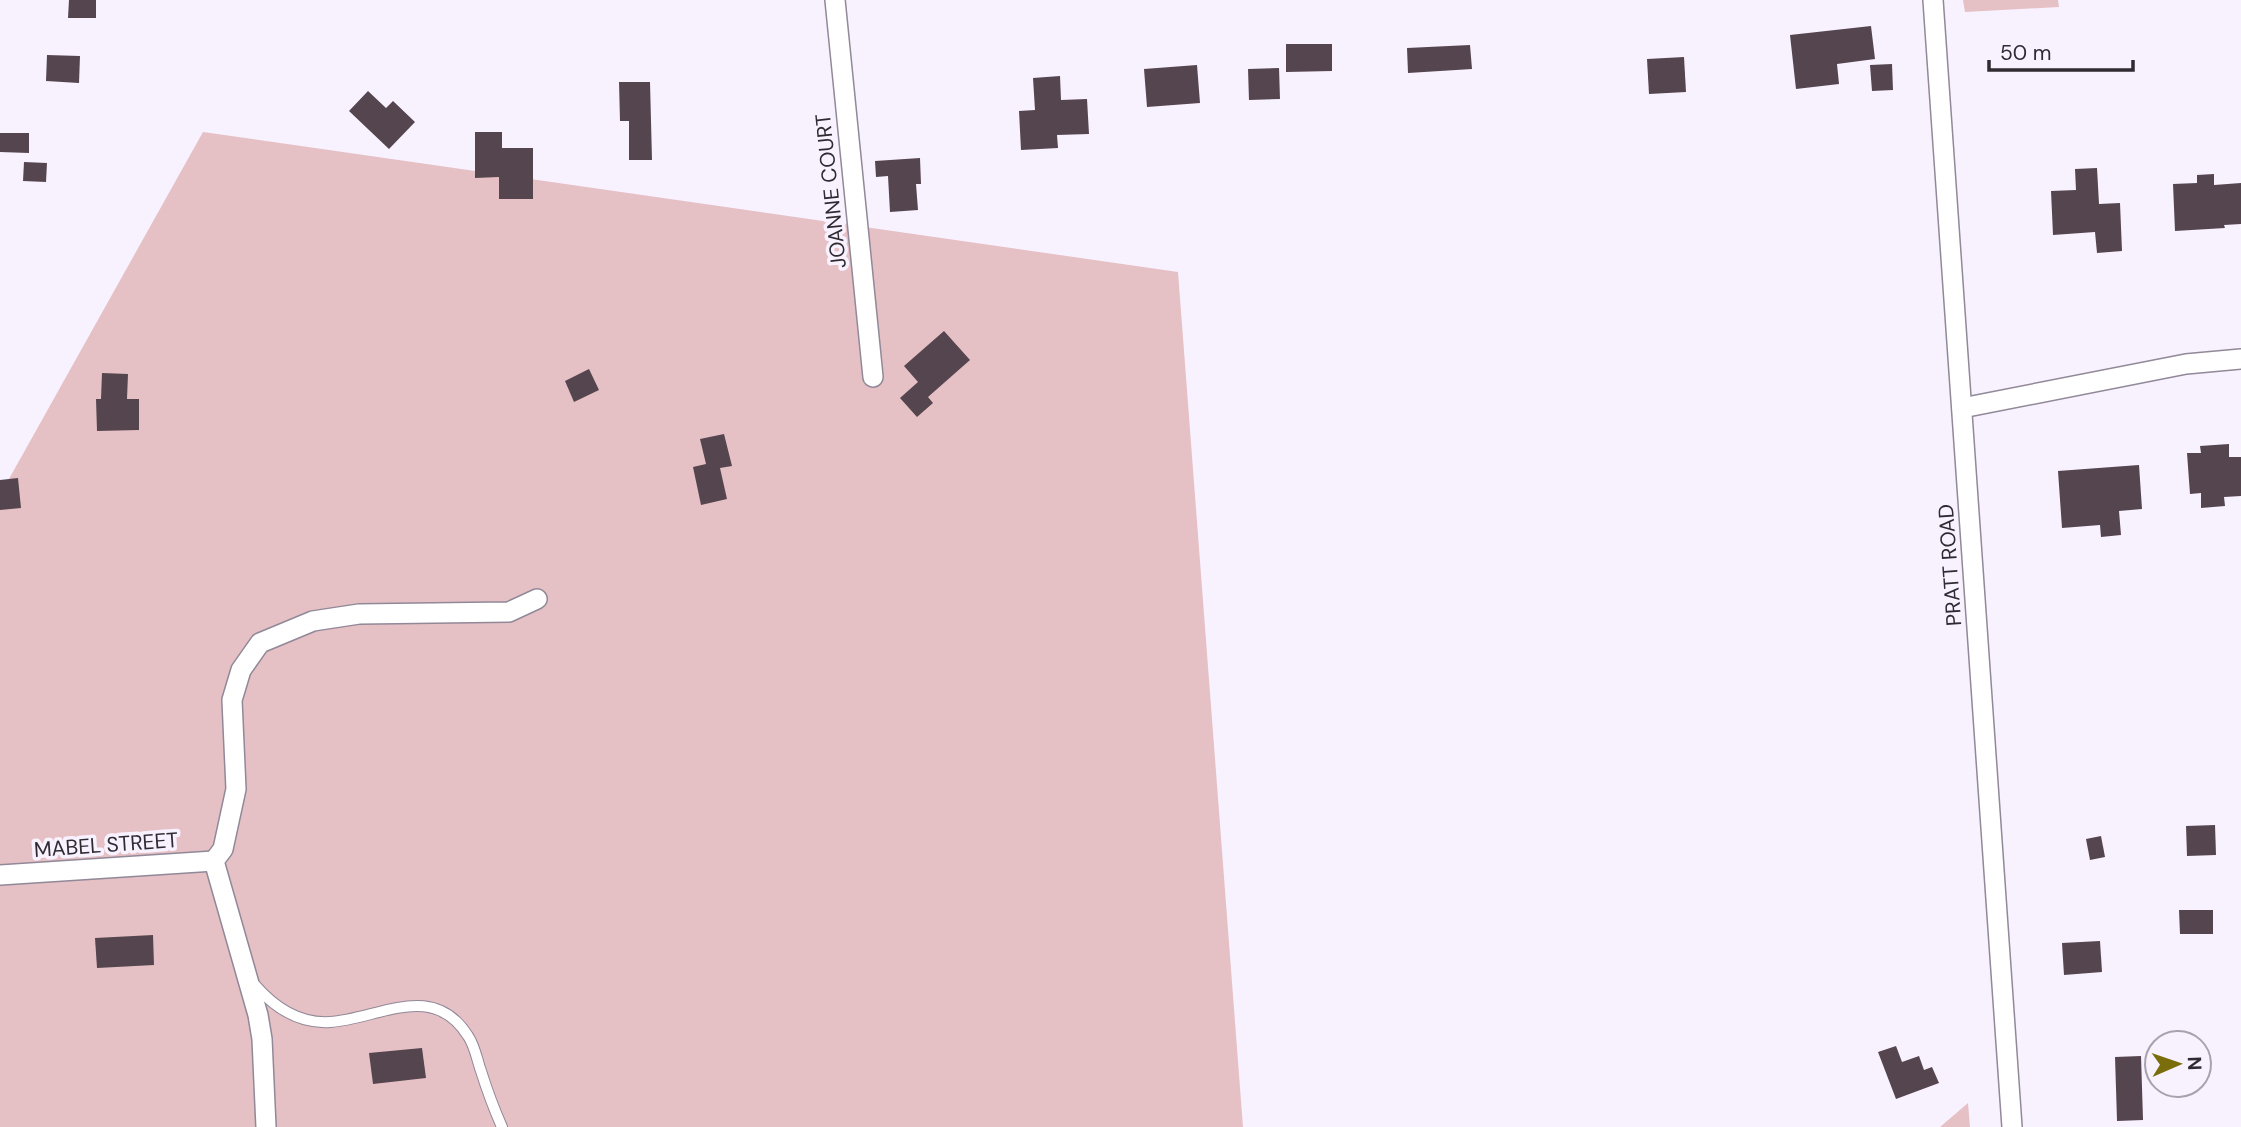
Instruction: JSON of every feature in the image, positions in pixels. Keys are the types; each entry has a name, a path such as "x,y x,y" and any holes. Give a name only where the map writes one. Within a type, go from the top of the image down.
{"street":[{"name":"JOANNE COURT","path":"835,0 873,377"},
{"name":"PRATT ROAD","path":"1933,0 2012,1127"},
{"path":"1962,408 2186,364 2241,359"},
{"path":"266,1127 262,1039 258,1015 214,861 223,849 236,789 232,700 242,670 260,643 313,621 359,614 509,612 537,599"},
{"name":"MABEL STREET","path":"0,875 214,861"}],"lane":[{"path":"247,976 278,1008 298,1018 330,1022 406,1005 428,1006 449,1015 468,1035 502,1127"}],"shaded area":[{"path":"1963,0 2058,0 2059,7 1965,12"},
{"path":"203,132 1178,272 1243,1127 0,1127 0,495"},
{"path":"1968,1103 1970,1127 1940,1127"}],"building":[{"path":"69,0 96,0 96,18 68,18"},
{"path":"1871,26 1875,59 1837,64 1839,84 1796,89 1790,35"},
{"path":"1286,44 1332,44 1332,71 1286,72"},
{"path":"1470,45 1472,69 1408,73 1407,48"},
{"path":"47,55 80,56 79,83 46,81"},
{"path":"1684,57 1686,92 1649,94 1647,59"},
{"path":"1892,64 1893,90 1872,91 1870,65"},
{"path":"1197,65 1200,103 1147,107 1144,69"},
{"path":"1279,68 1280,99 1249,100 1248,69"},
{"path":"1060,76 1061,100 1087,99 1089,134 1057,135 1058,148 1021,150 1019,111 1035,110 1033,78"},
{"path":"619,82 650,82 652,160 629,160 629,121 620,121"},
{"path":"368,91 386,108 393,101 415,122 389,149 349,111"},
{"path":"475,132 502,132 502,148 533,148 533,199 499,199 499,177 475,178"},
{"path":"0,133 29,133 29,153 0,152"},
{"path":"920,158 921,184 916,184 918,210 890,212 888,176 876,177 875,161"},
{"path":"24,162 47,163 46,182 23,181"},
{"path":"2097,168 2099,204 2120,203 2122,251 2097,253 2095,232 2053,235 2051,191 2076,190 2075,169"},
{"path":"2214,174 2214,185 2241,183 2241,224 2224,225 2225,228 2175,231 2173,184 2197,183 2197,175"},
{"path":"944,331 970,360 928,397 933,403 917,417 900,398 918,382 904,366"},
{"path":"589,369 599,390 574,402 565,381"},
{"path":"102,373 128,374 127,399 139,399 139,430 97,431 96,399 101,399"},
{"path":"724,434 732,466 720,468 727,499 701,505 693,467 706,464 700,439"},
{"path":"2229,444 2229,457 2241,457 2241,496 2224,497 2225,506 2201,508 2201,493 2190,494 2187,453 2201,453 2200,446"},
{"path":"2139,465 2142,509 2119,511 2121,535 2101,537 2100,525 2062,528 2058,471"},
{"path":"18,478 21,508 0,510 0,480"},
{"path":"2215,825 2216,855 2187,856 2186,826"},
{"path":"2101,836 2105,857 2090,860 2086,839"},
{"path":"2179,910 2213,910 2213,934 2180,934"},
{"path":"153,935 154,965 97,968 95,938"},
{"path":"2100,941 2102,972 2064,975 2062,943"},
{"path":"1896,1046 1902,1062 1919,1056 1924,1070 1932,1067 1939,1083 1896,1099 1878,1052"},
{"path":"422,1048 426,1078 373,1084 369,1053"},
{"path":"2141,1056 2143,1120 2117,1121 2115,1057"}]}
